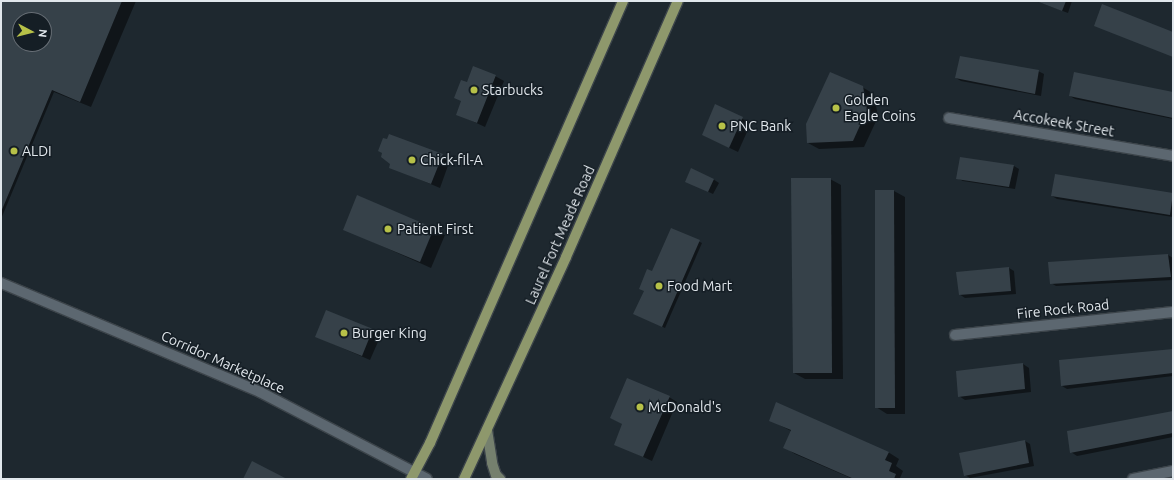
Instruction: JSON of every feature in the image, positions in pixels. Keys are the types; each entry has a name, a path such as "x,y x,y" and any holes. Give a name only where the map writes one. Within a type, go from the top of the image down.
{"main road":[{"path":"413,476 443,415 623,1"},
{"name":"Laurel Fort Meade Road","path":"464,479 569,251 678,1"}],"street":[{"name":"Accokeek Street","path":"949,118 1173,156"},
{"name":"Corridor Marketplace","path":"1,283 260,392 413,476 427,479"},
{"name":"Fire Rock Road","path":"955,334 1173,312"},
{"path":"487,430 492,463 496,475 500,479"},
{"path":"1133,479 1173,470"}],"building":[{"path":"1,1 122,1 80,102 52,90 1,212"},
{"path":"1036,1 1066,1 1062,11"},
{"path":"1102,4 1173,32 1173,57 1094,26"},
{"path":"960,56 1039,70 1035,94 955,78"},
{"name":"Starbucks","path":"473,66 496,75 477,123 456,115 461,101 454,98 461,80 467,82"},
{"path":"830,72 863,86 867,110 853,141 807,143 806,124"},
{"path":"1074,72 1173,92 1173,118 1069,96"},
{"name":"PNC Bank","path":"715,104 743,117 729,148 702,135"},
{"name":"Chick-fil-A","path":"389,134 443,154 431,184 389,168 390,164 381,157 382,153 378,151 383,138 387,139"},
{"path":"960,157 1014,165 1009,187 956,179"},
{"path":"691,168 714,179 708,192 685,182"},
{"path":"1055,174 1173,193 1170,215 1051,196"},
{"path":"791,178 831,178 832,373 793,373"},
{"path":"875,190 894,190 895,408 875,408"},
{"name":"Patient First","path":"357,195 434,228 420,262 343,230"},
{"path":"671,228 700,240 662,327 633,314 644,291 639,289 647,269 652,271"},
{"path":"1168,254 1171,277 1050,284 1048,262"},
{"path":"1009,267 1011,291 959,295 956,272"},
{"name":"Burger King","path":"326,310 373,329 362,356 315,337"},
{"path":"1173,349 1173,373 1061,386 1059,360"},
{"path":"1023,363 1025,389 958,397 956,371"},
{"name":"McDonald's","path":"627,378 670,396 643,457 614,445 622,424 610,418"},
{"path":"776,402 889,452 885,460 892,463 889,471 896,474 894,479 854,479 783,448 791,430 769,421"},
{"path":"1173,411 1173,433 1070,453 1067,431"},
{"path":"1025,440 1029,463 964,476 959,453"},
{"path":"252,461 287,479 243,479"}],"place":[{"name":"Starbucks","path":"474,90"},
{"name":"Golden Eagle Coins","path":"836,108"},
{"name":"PNC Bank","path":"722,126"},
{"name":"ALDI","path":"14,151"},
{"name":"Chick-fil-A","path":"412,160"},
{"name":"Patient First","path":"388,229"},
{"name":"Food Mart","path":"659,286"},
{"name":"Burger King","path":"344,333"},
{"name":"McDonald's","path":"640,407"}]}
